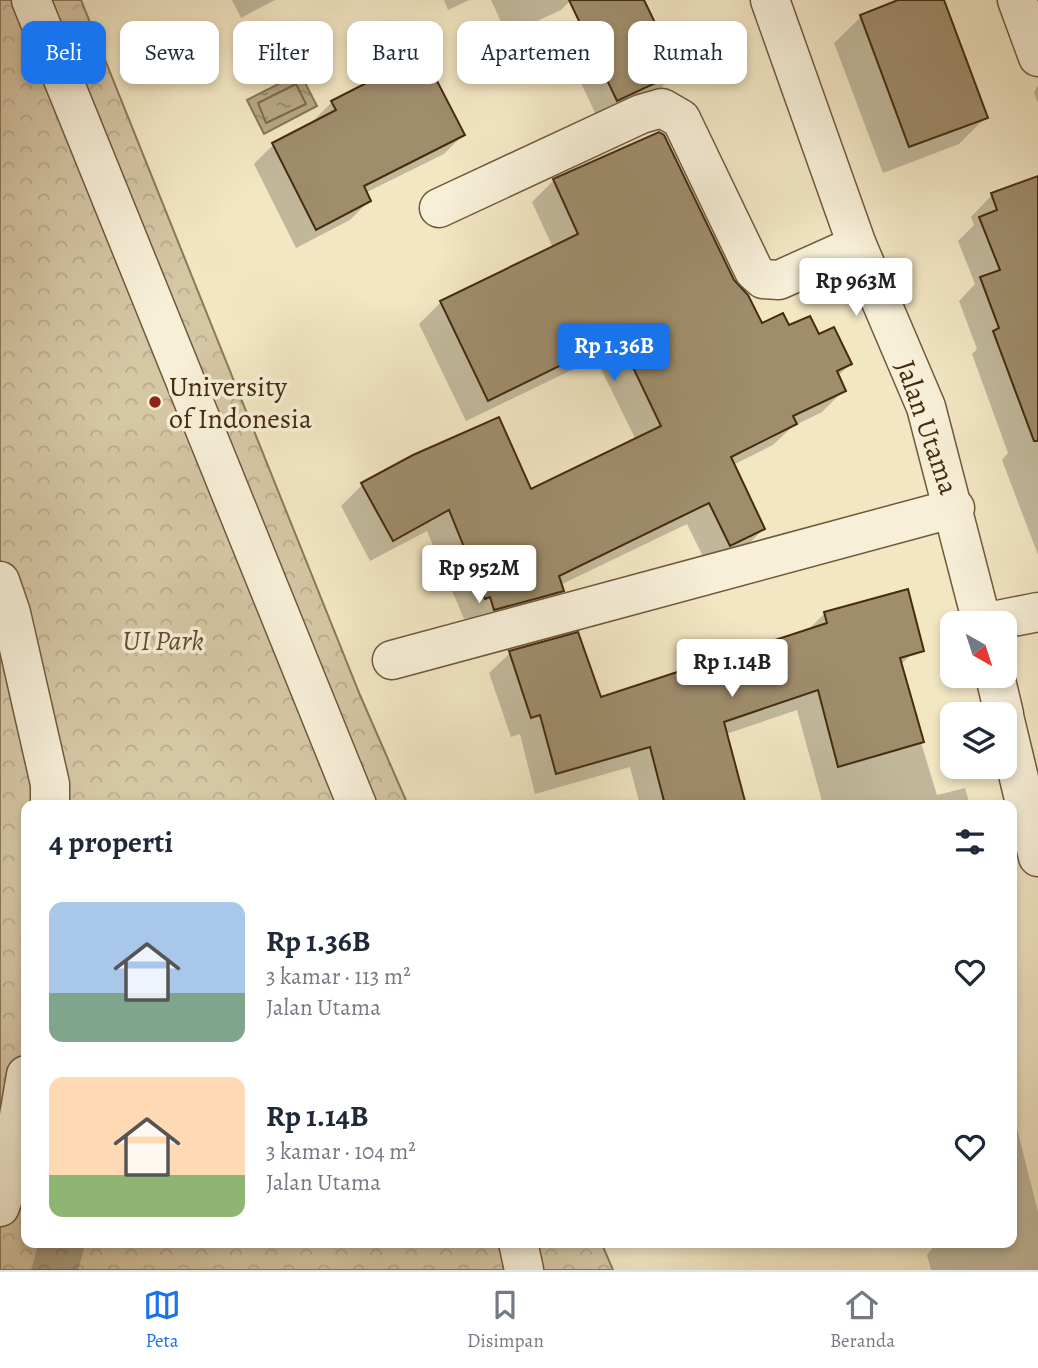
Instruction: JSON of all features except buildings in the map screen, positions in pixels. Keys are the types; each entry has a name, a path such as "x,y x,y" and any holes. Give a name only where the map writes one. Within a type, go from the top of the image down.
{"street":[{"path":"31,0 356,800"},
{"name":"Jalan Utama","path":"770,0 858,245 926,407 955,508 980,611"},
{"path":"1017,0 1038,57"},
{"path":"439,208 641,114 662,108 681,119 754,271 763,279 779,280 858,245"},
{"path":"392,660 955,508"},
{"path":"0,581 11,613 50,784 50,800"},
{"path":"1017,616 1038,612"},
{"path":"1017,769 1038,857"},
{"path":"0,1207 7,1186 21,1104"},
{"path":"519,1248 524,1270"}],"green space":[{"name":"UI Park","path":"0,0 81,0 89,21 21,21 21,84 106,84 106,62 360,695 406,800 21,800 21,1248 604,1248 613,1270 0,1270"}],"water":[{"path":"278,84 306,84 317,106 264,134 247,100"}],"place":[{"name":"University of Indonesia","path":"155,402"}]}
